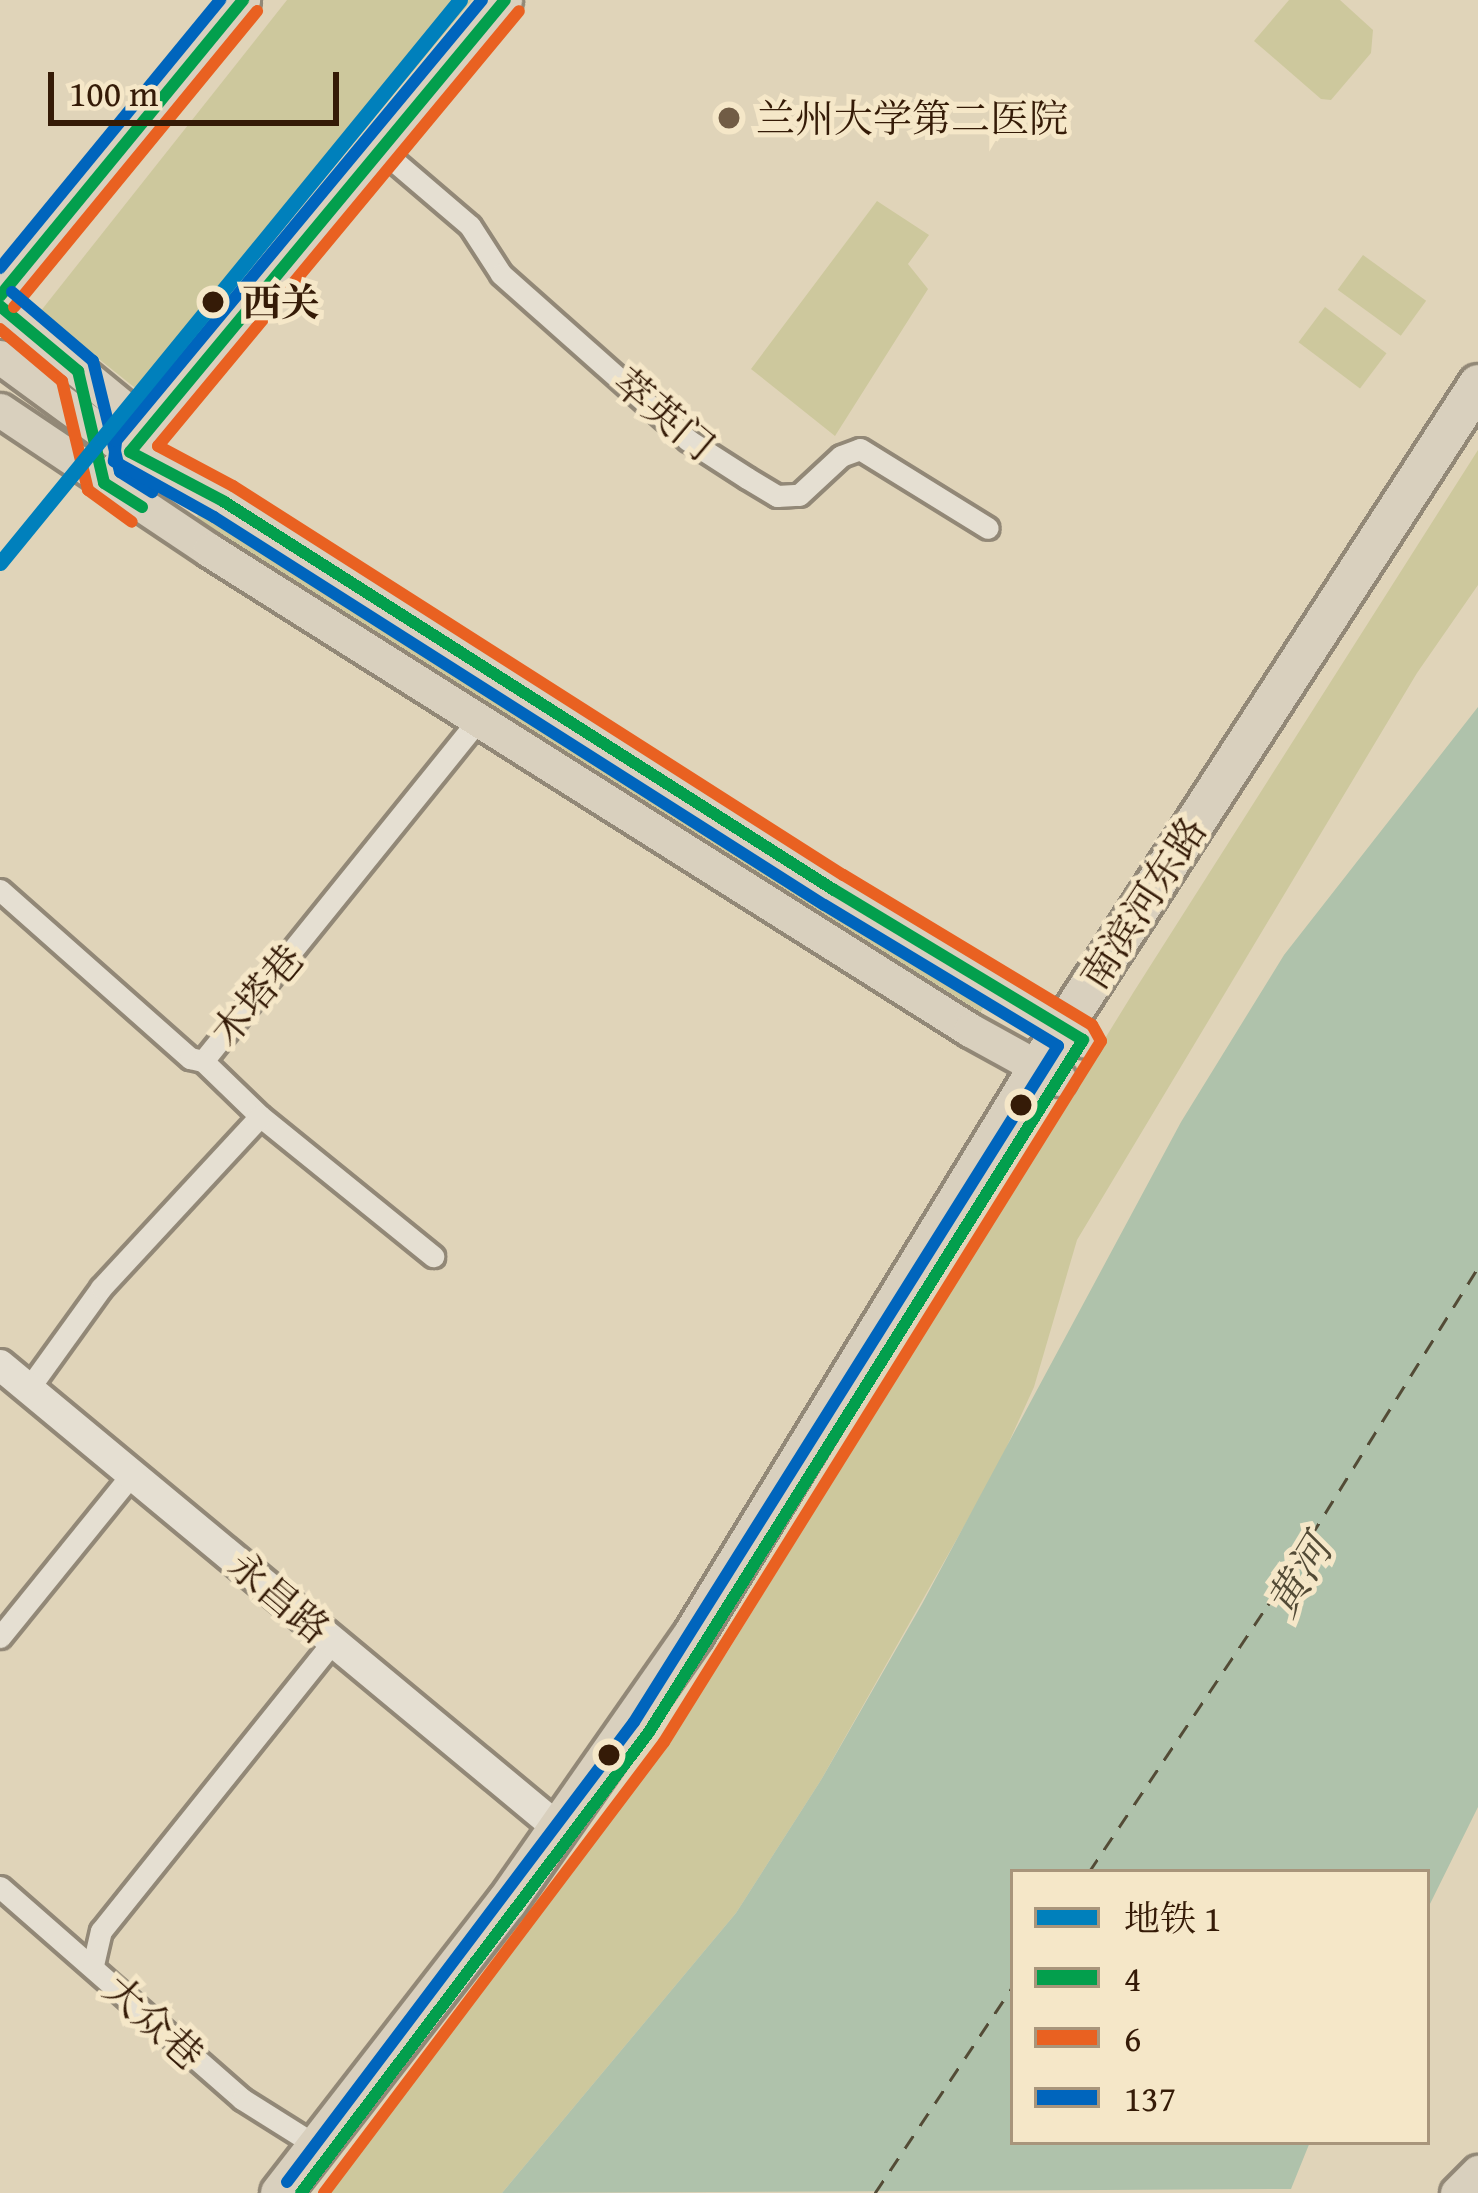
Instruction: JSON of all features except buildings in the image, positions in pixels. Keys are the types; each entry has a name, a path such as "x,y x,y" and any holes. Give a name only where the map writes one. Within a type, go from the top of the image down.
{"highway":[{"name":"南滨河东路","path":"301,2193 650,1732 1048,1074 1478,383"},
{"name":"南滨河东路","path":"1072,1035 1478,430"},
{"name":"南滨河东路","path":"280,2193 559,1829 693,1634 1048,1074"}],"main road":[{"path":"0,296 243,0"},
{"path":"104,483 505,0"},
{"path":"0,306 78,371 140,440 223,501 1072,1035"},
{"path":"0,357 86,423 140,440"},
{"path":"78,371 86,423 104,483"},
{"path":"0,410 104,483 478,720 1048,1074"},
{"path":"1457,2193 1478,2172"}],"street":[{"name":"萃英门","path":"380,149 470,226 501,274 688,440 747,478 777,496 799,495 841,456 860,449 988,528"},
{"name":"木塔巷","path":"0,890 190,1058 203,1061 478,720"},
{"path":"203,1061 260,1116 433,1256"},
{"path":"29,1388 101,1288 260,1116"},
{"name":"永昌路","path":"0,1365 559,1829"},
{"path":"0,1637 131,1474"},
{"path":"93,1965 101,1931 129,1893 333,1641"},
{"name":"大众巷","path":"0,1887 242,2099 317,2146"}],"shaded area":[{"path":"287,0 472,0 144,395 40,312"},
{"path":"1289,0 1340,0 1373,30 1371,53 1331,100 1321,99 1254,41"},
{"path":"877,201 929,235 908,264 928,289 835,436 751,369"},
{"path":"1363,255 1426,301 1401,336 1338,290"},
{"path":"1325,307 1386,353 1360,388 1299,342"},
{"path":"1478,450 1478,585 1417,673 1077,1240 1034,1387 998,1466 821,1780 736,1913 502,2193 320,2193 570,1874 728,1651 1133,993"},
{"path":"205,504 991,995 981,1012 194,521"}],"water":[{"name":"黄河","path":"1478,707 1478,1807 1430,1904 1430,1869 1010,1869 1010,2145 1309,2145 1291,2189 502,2193 736,1913 821,1780 922,1604 1181,1122 1284,955"}],"ferry route":[{"path":"1091,1869 1268,1605 1478,1267"},
{"path":"875,2193 1010,1990"}],"metro line":[{"name":"1","path":"0,563 460,0"}],"transit line":[{"name":"137","path":"0,268 220,0"},
{"name":"4","path":"0,296 243,0"},
{"name":"137","path":"287,2182 634,1722 1058,1046 824,905 214,517 114,461 116,441 482,0"},
{"name":"4","path":"301,2193 649,1732 1083,1040 834,890 223,501 130,452 505,0"},
{"name":"6","path":"14,307 257,11"},
{"name":"6","path":"324,2193 664,1742 1101,1041 1092,1025 843,875 233,486 158,446 519,11"},
{"name":"137","path":"12,292 93,361 120,472 152,492"},
{"name":"4","path":"0,306 78,371 104,483 142,507"},
{"name":"6","path":"0,329 62,381 88,490 132,522"}],"place":[{"name":"兰州大学第二医院","path":"729,118"},
{"name":"西关","path":"213,302"}]}
